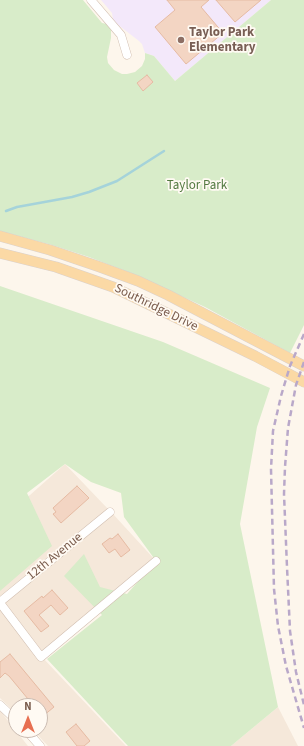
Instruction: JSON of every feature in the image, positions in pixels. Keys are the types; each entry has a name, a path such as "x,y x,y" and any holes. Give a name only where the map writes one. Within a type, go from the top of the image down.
{"main road":[{"name":"Southridge Drive","path":"0,236 50,250 138,281 304,366"},
{"name":"Southridge Drive","path":"0,253 56,267 113,287 304,382"}],"street":[{"path":"92,0 122,35 127,55"},
{"name":"12th Avenue","path":"0,602 110,512"},
{"path":"0,602 41,657 156,561"},
{"path":"0,705 8,712"},
{"path":"33,738 40,746"}],"shaded area":[{"name":"Taylor Park Elementary","path":"101,0 271,0 175,81 154,56 145,53 142,44 139,41 117,24 113,19 112,13"},
{"path":"65,464 108,509 0,597 0,516 30,495"},
{"path":"113,514 156,561 42,657 126,746 48,746 40,738 48,738 48,698 8,698 8,706 0,698 0,607"},
{"path":"278,707 298,746 231,746"},
{"path":"1,712 8,721 8,738 22,738 28,746 0,746"}],"green space":[{"name":"Taylor Park","path":"0,0 83,0 102,23 107,24 111,30 107,57 108,63 114,70 122,74 135,72 142,66 145,59 145,53 154,56 175,81 271,0 304,0 304,325 290,353 205,307 131,273 52,245 0,231"},
{"path":"0,286 163,342 270,388 257,427 240,524 278,707 231,746 128,746 47,659 102,615 64,576 84,554 100,587 127,594 156,561 124,517 121,493 91,482 65,464 27,493 52,546 0,591"}],"building":[{"path":"167,0 209,0 201,7 223,33 186,64 155,27 175,10"},
{"path":"216,0 261,0 235,22"},
{"path":"147,75 153,82 143,91 137,83"},
{"path":"77,486 89,498 61,523 53,514 56,512 53,508"},
{"path":"118,534 130,550 121,557 115,549 109,553 102,544"},
{"path":"52,590 68,608 60,615 51,605 39,615 49,626 41,632 24,611"},
{"path":"10,654 47,698 27,698 5,673 0,678 0,662"},
{"path":"48,700 54,707 48,712"},
{"path":"76,724 90,741 84,746 77,746 66,732"}],"waterway":[{"path":"6,211 17,207 72,197 89,192 117,181 164,151"}],"railway":[{"path":"304,334 290,366 281,396 273,431 271,469 274,589 278,626 286,666 304,728"},
{"path":"304,362 296,385 288,428 284,494 290,631 296,672 304,705"}],"place":[{"name":"Taylor Park Elementary","path":"181,40"}]}
